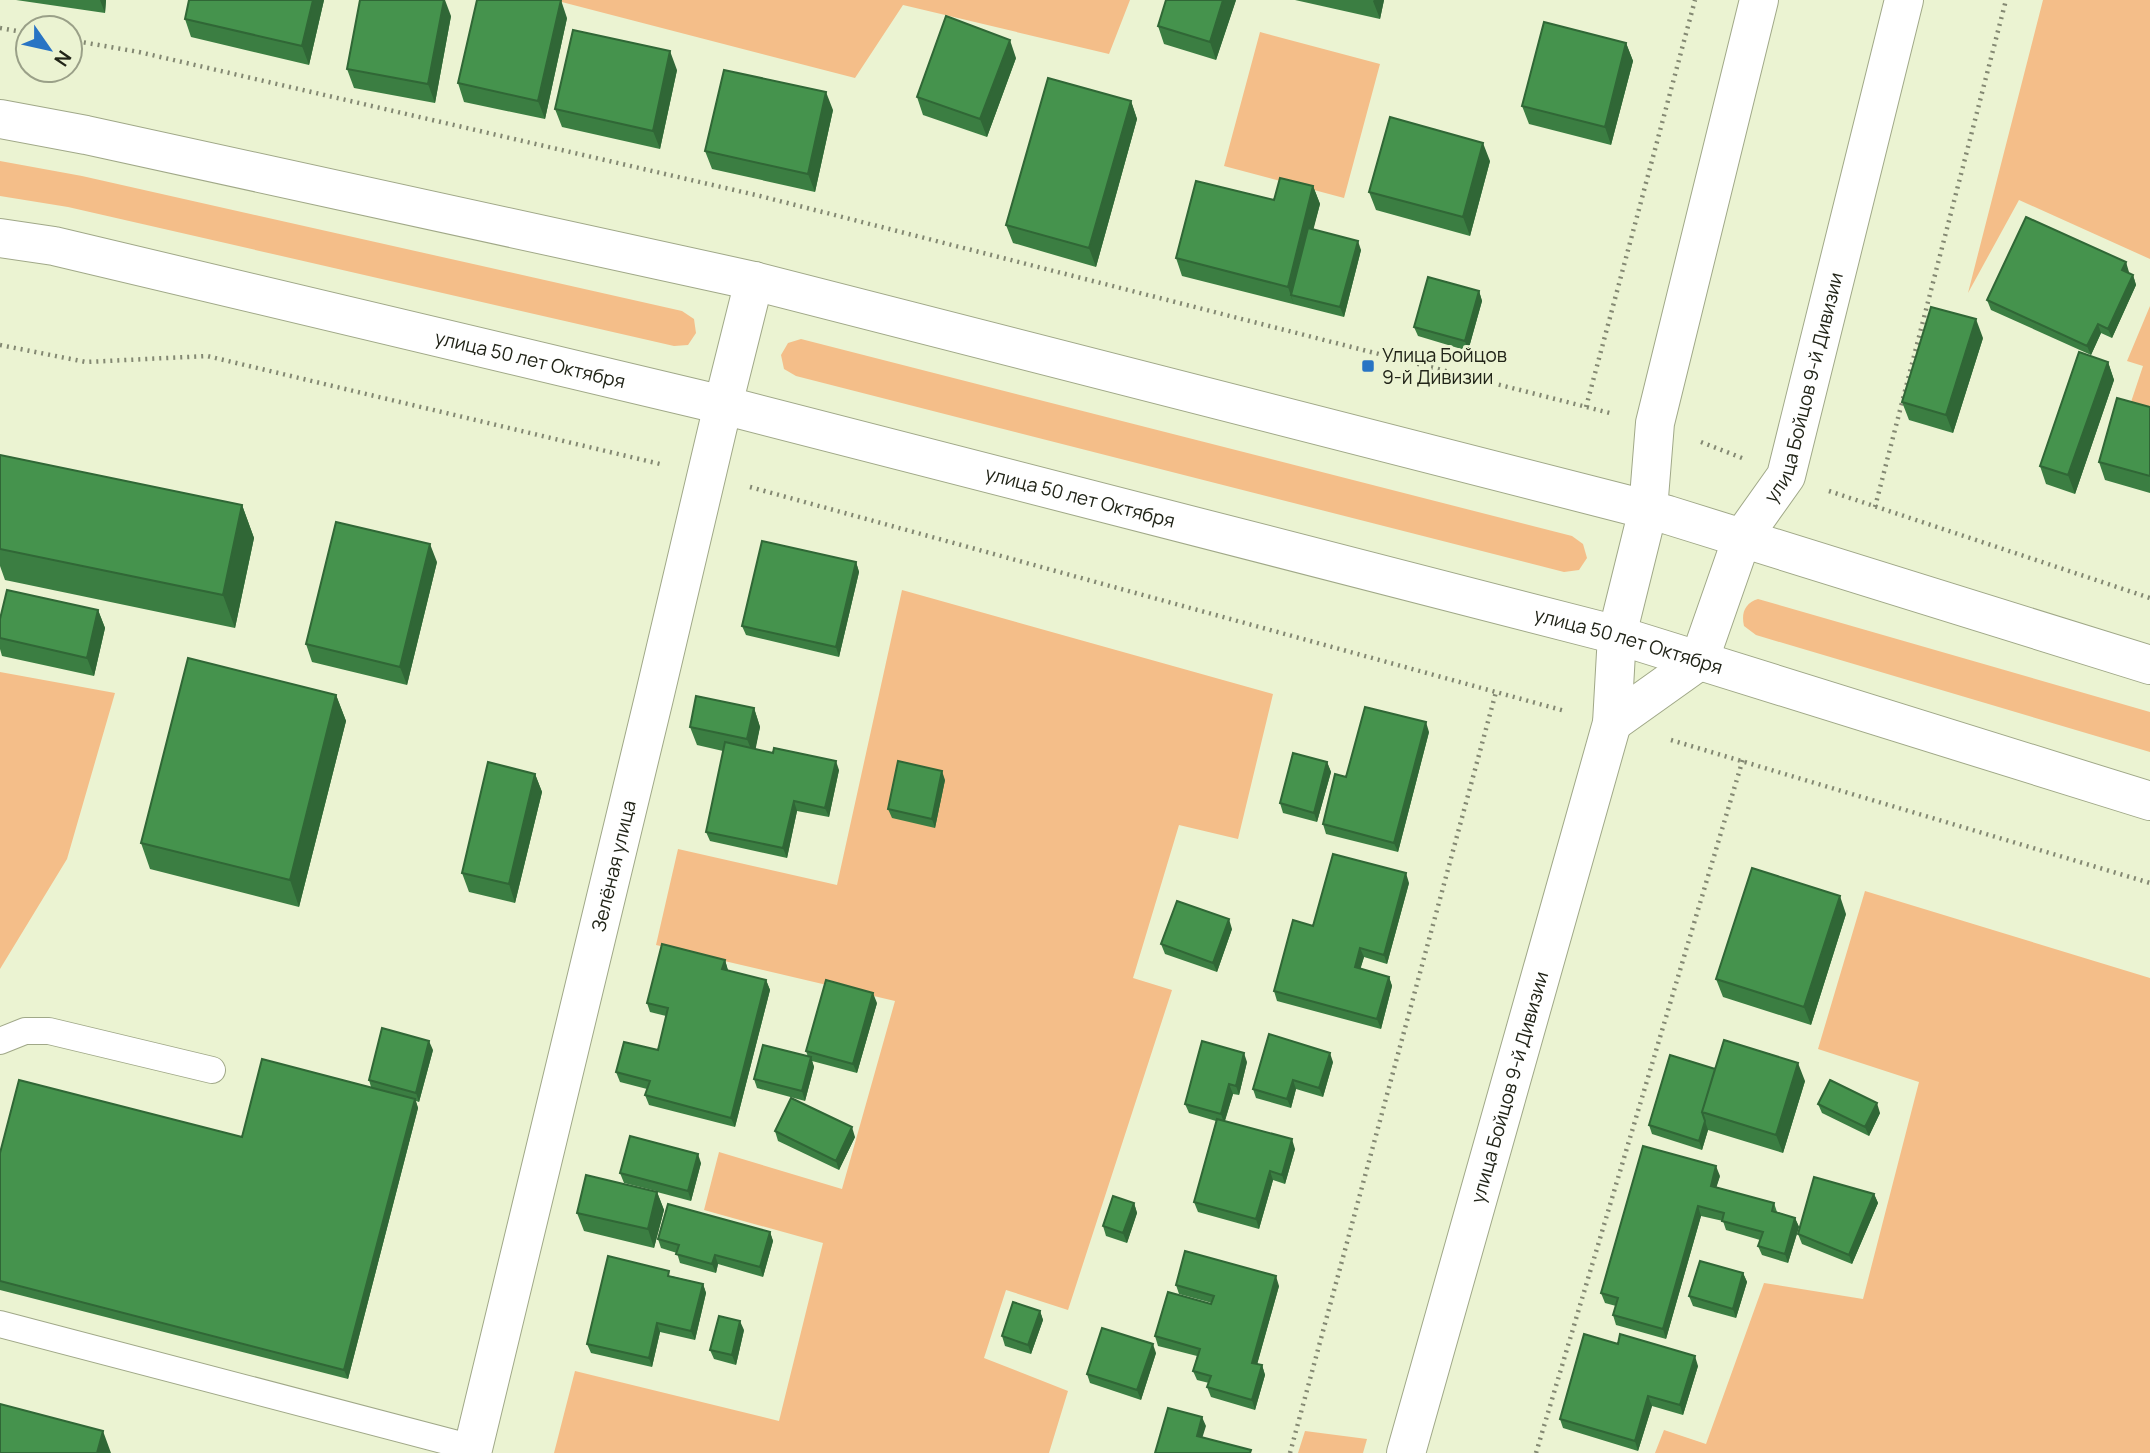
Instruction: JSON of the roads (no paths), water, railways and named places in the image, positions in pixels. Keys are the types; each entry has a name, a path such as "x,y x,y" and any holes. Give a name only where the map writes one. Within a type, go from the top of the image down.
{"main road":[{"name":"улица Бойцов 9-й Дивизии","path":"1406,1453 1612,723 1617,635 1648,510 1655,423 1759,0"},
{"name":"улица Бойцов 9-й Дивизии","path":"1699,661 1742,538 1786,476 1904,0"},
{"path":"0,119 86,135 754,281 1648,510 2150,665"},
{"name":"улица 50 лет Октября","path":"0,238 54,246 723,405 1617,635 2150,801"},
{"name":"Зелёная улица","path":"473,1450 754,281"},
{"path":"1612,723 1699,661"}],"lane":[{"path":"0,1041 25,1031 49,1031 212,1070"},
{"path":"0,1324 473,1450"}],"place":[{"name":"Улица Бойцов 9-й Дивизии","path":"1368,366"}]}
